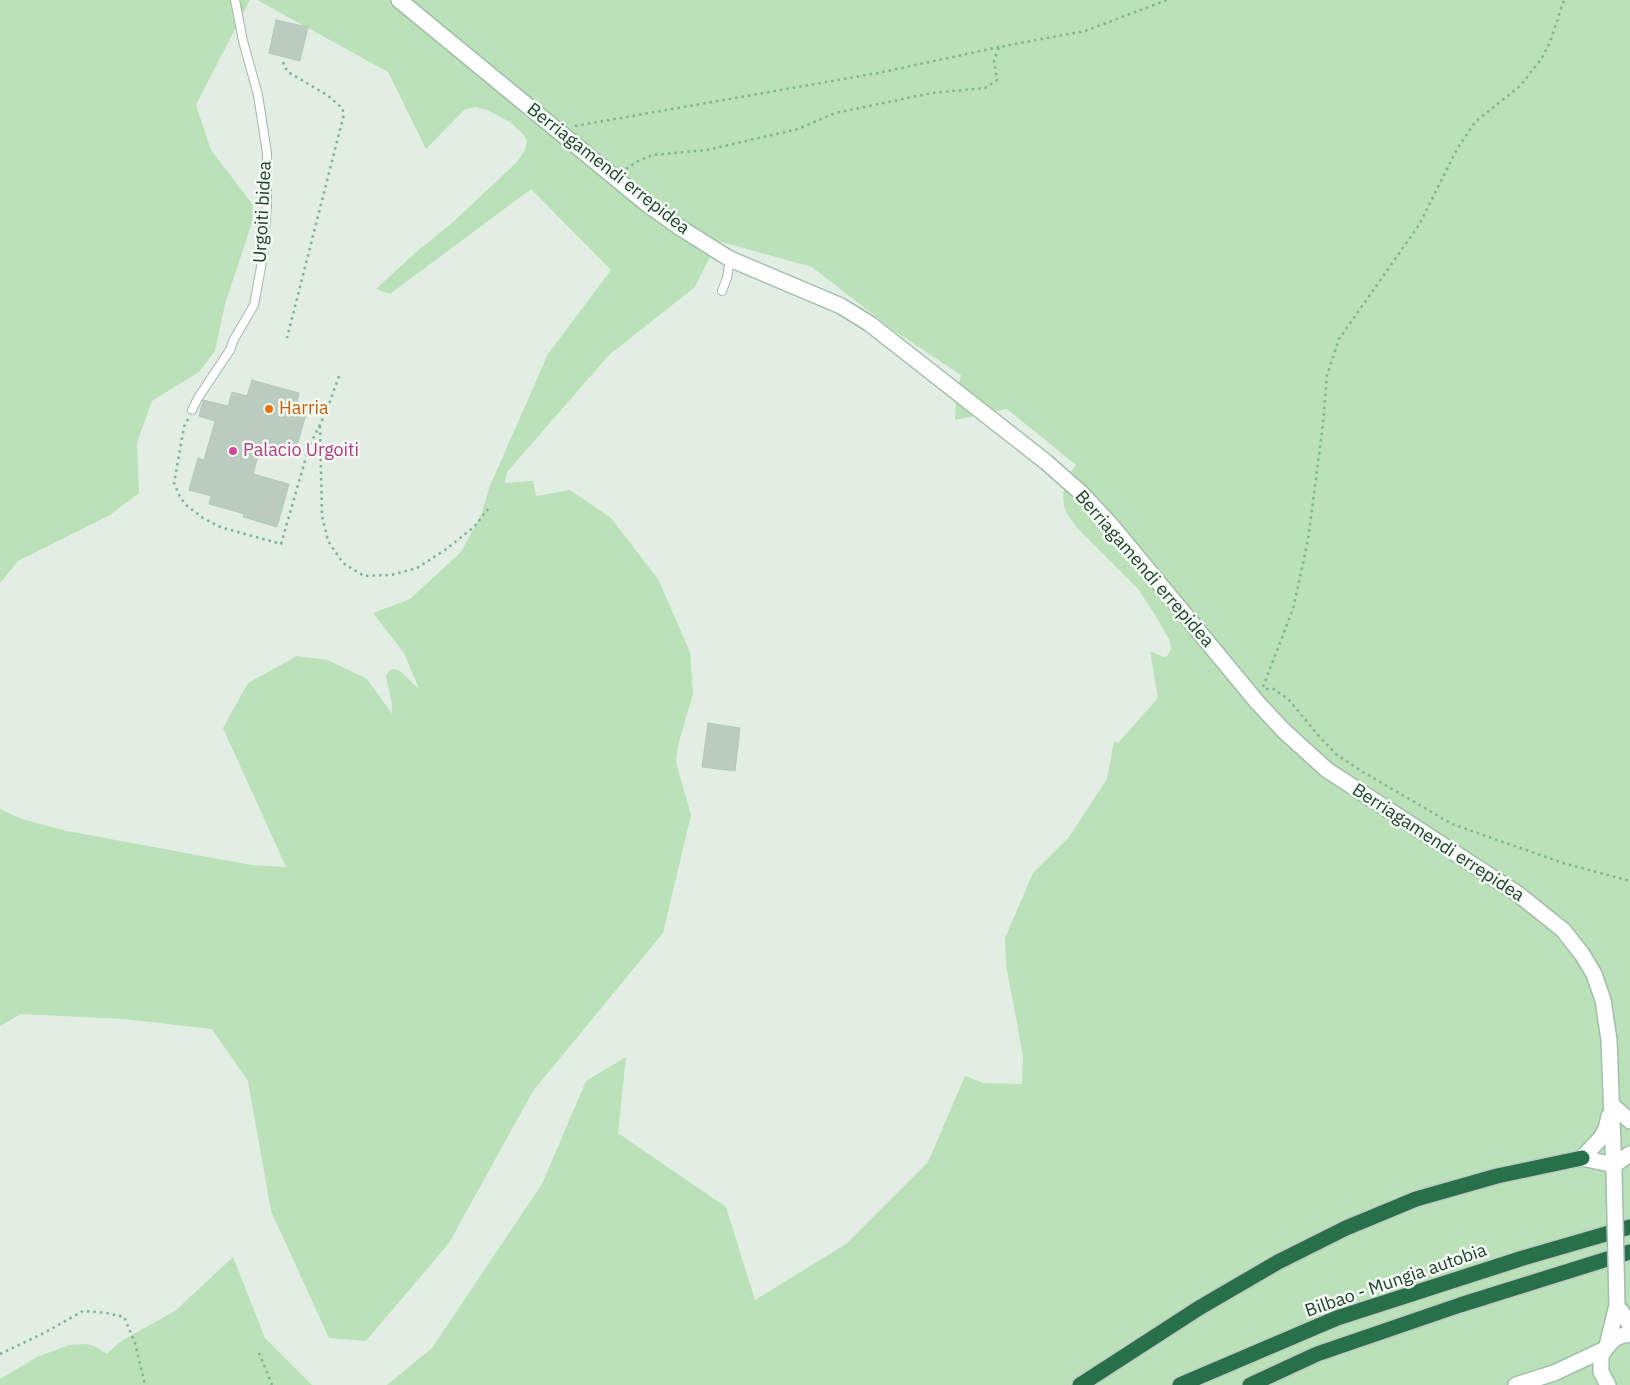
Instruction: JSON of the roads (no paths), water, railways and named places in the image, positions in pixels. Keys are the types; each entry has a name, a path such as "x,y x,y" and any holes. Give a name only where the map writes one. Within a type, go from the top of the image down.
{"highway":[{"path":"1080,1385 1199,1308 1278,1262 1346,1228 1416,1199 1496,1176 1582,1158"},
{"name":"Bilbao - Mungia autobia","path":"1180,1385 1337,1318 1523,1258 1630,1227"},
{"path":"1250,1385 1317,1354 1630,1252"}],"street":[{"name":"Berriagamendi errepidea","path":"399,0 679,227 730,259 841,306 870,324 1046,462 1080,492 1111,525 1257,702 1283,730 1327,770 1518,894 1563,930 1582,954 1594,974 1603,1000 1609,1040 1617,1305 1600,1364 1601,1372 1608,1385"},
{"path":"1630,1120 1612,1105 1606,1129 1600,1139 1582,1158 1614,1169 1630,1154"},
{"path":"1617,1305 1630,1325"},
{"path":"1516,1385 1554,1373 1606,1347 1620,1336 1630,1334"}],"lane":[{"name":"Urgoiti bidea","path":"192,410 230,350 233,341 254,305 263,256 267,206 267,154 258,95 243,42 235,0"},
{"path":"722,291 727,278 730,259"}],"place":[{"name":"Harria","path":"269,409"},
{"name":"Palacio Urgoiti","path":"233,451"}]}
